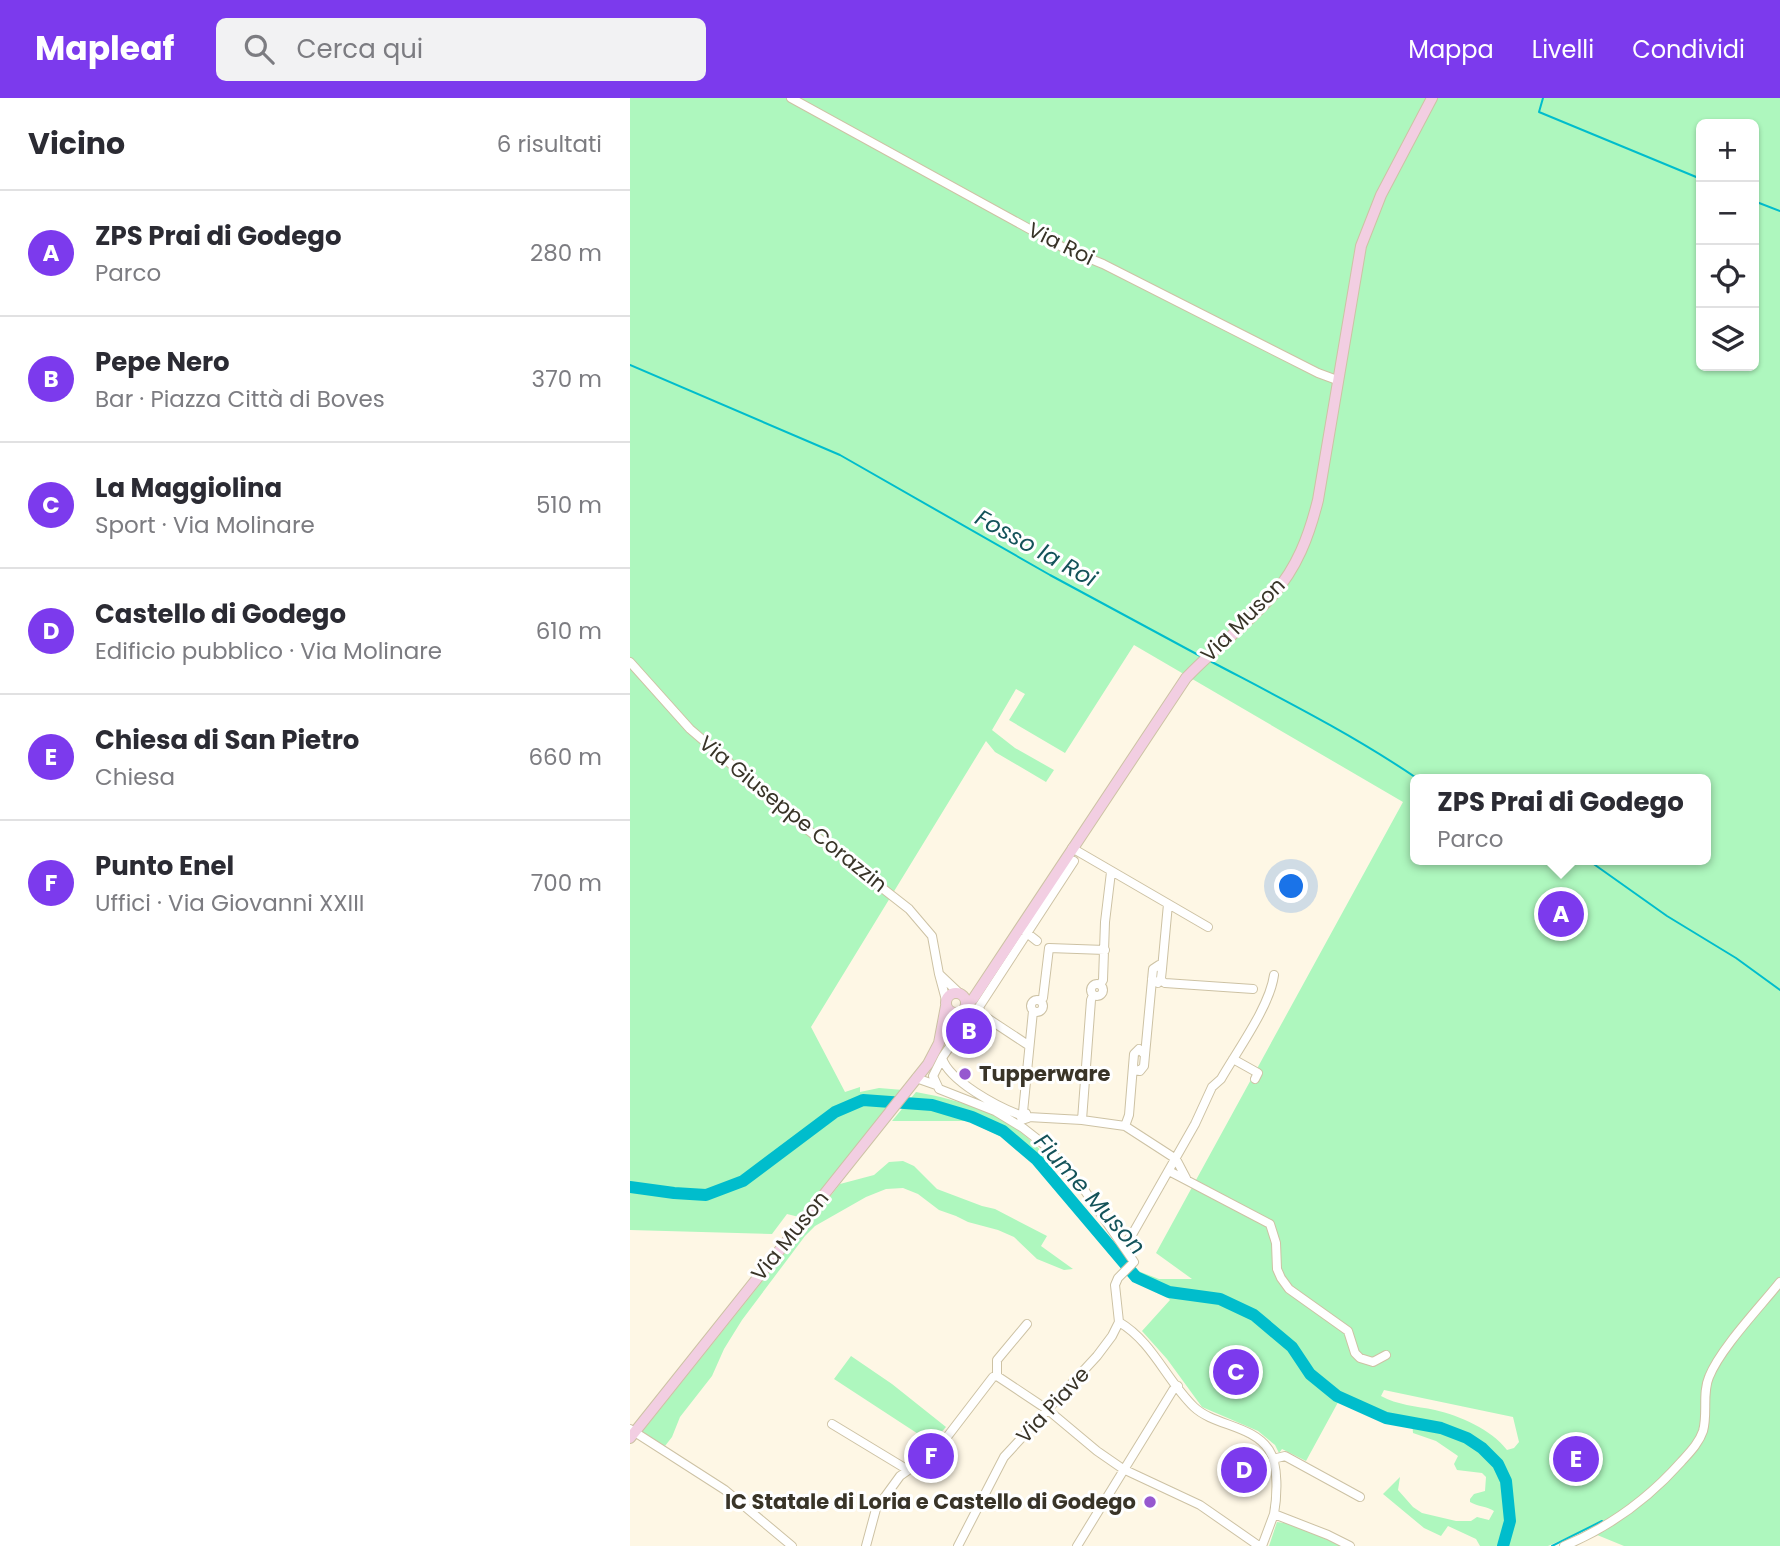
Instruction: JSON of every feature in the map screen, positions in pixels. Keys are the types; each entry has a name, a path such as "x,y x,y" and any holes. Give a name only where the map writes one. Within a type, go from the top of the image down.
{"main road":[{"name":"Via Muson","path":"951,1008 961,1012 1023,931 1059,877 1072,848 1174,695 1205,657 1272,597 1290,573 1305,544 1318,500 1357,261 1366,230 1381,195 1432,98"},
{"name":"Via Muson","path":"631,1433 916,1079 935,1052 951,1008 950,994 986,978"},
{"path":"958,992 965,997 966,1005"}],"street":[{"name":"Via Roi","path":"791,98 1064,248 1103,264 1318,373 1337,380"},
{"name":"Via Giuseppe Corazzin","path":"630,662 690,729 808,830 909,909 932,936 939,974 951,1008 960,1023 959,1032"},
{"path":"1072,848 1208,927"},
{"path":"1059,877 1074,861"},
{"path":"1082,1119 1091,1000 1093,995 1101,995 1103,989 1100,985 1103,980 1105,922 1111,872"},
{"path":"1125,1126 1129,1115 1134,1071 1133,1054 1143,1050 1155,982 1153,969 1161,964 1168,904"},
{"path":"1028,1045 979,1012 979,1007 1023,931 1048,949"},
{"path":"1048,949 1105,950"},
{"path":"1024,1115 1033,1011 1030,1005 1032,1001 1043,998 1048,949"},
{"path":"939,974 958,992"},
{"path":"1124,1245 1195,1125 1212,1087 1221,1079 1233,1059 1272,988 1274,975"},
{"path":"1155,982 1253,989"},
{"path":"866,1546 876,1509 900,1476 937,1450 993,1377 1048,1410 1123,1469 1200,1505 1261,1546 1274,1514 1276,1503 1272,1459 1268,1448 1261,1441 1198,1410 1136,1332 1119,1322 1115,1285 1118,1278 1133,1265 1132,1256 1074,1177 1037,1138 995,1111 939,1089 936,1085 933,1073 965,1025 968,1013 966,1005"},
{"path":"942,1058 947,1069 957,1078 1000,1107 1024,1115 1082,1119 1125,1126 1176,1159 1187,1179"},
{"path":"1233,1059 1258,1073 1255,1079"},
{"path":"916,1079 936,1085"},
{"path":"1169,1171 1270,1224 1276,1243 1277,1269 1289,1289 1348,1331 1355,1353 1360,1359 1373,1362 1386,1355"},
{"path":"1564,1546 1596,1532 1633,1507 1654,1490 1694,1447 1703,1430 1708,1378 1737,1334 1780,1282"},
{"name":"Via Piave","path":"958,1546 1004,1457 1097,1356 1119,1322"},
{"path":"997,1377 997,1360 1027,1324"},
{"path":"1077,1546 1172,1390 1178,1387"},
{"path":"832,1424 908,1470"},
{"path":"631,1433 725,1490 792,1546"},
{"path":"1272,1459 1285,1456 1360,1497"},
{"path":"1274,1514 1350,1546"}],"green space":[{"path":"630,98 1780,98 1780,1546 1624,1546 1585,1530 1548,1546 1480,1546 1476,1539 1448,1526 1441,1536 1424,1528 1383,1494 1400,1477 1398,1490 1422,1513 1456,1521 1471,1521 1477,1517 1489,1520 1494,1511 1470,1502 1474,1494 1485,1491 1486,1477 1482,1473 1457,1470 1454,1464 1458,1456 1436,1441 1413,1433 1412,1422 1342,1395 1306,1461 1282,1449 1279,1453 1275,1445 1258,1431 1202,1407 1167,1359 1142,1331 1170,1300 1158,1288 1137,1282 1130,1276 1138,1271 1159,1279 1192,1279 1156,1253 1403,802 1134,645 1065,753 1009,720 1025,694 1016,689 992,730 1015,748 1054,770 1046,782 995,752 986,741 811,1027 845,1092 860,1087 860,1092 879,1088 903,1090 799,1217 787,1214 772,1234 630,1230","holes":["1384,1390 1513,1417 1519,1442 1514,1448 1507,1450 1493,1436 1465,1420 1381,1396"]},
{"path":"916,1092 941,1097 992,1114 1014,1127 1055,1165 1049,1175 1033,1152 968,1121 892,1121"},
{"path":"903,1161 914,1166 937,1189 995,1209 1047,1236 1041,1246 1073,1269 1064,1270 1037,1259 1014,1237 939,1210 918,1194 903,1188 886,1189 866,1197 815,1226 805,1236 742,1320 724,1349 712,1376 680,1417 665,1446 642,1432 840,1184 874,1175 889,1162"},
{"path":"851,1356 892,1384 946,1427 932,1443 834,1379"},
{"path":"1277,1522 1292,1524 1343,1546 1269,1546"}],"water":[{"path":"1229,1346 1240,1356 1224,1374 1213,1363"}],"waterway":[{"path":"1543,98 1539,112 1696,177"},
{"path":"1759,203 1780,211"},
{"name":"Fosso la Roi","path":"630,365 840,455 1050,575 1202,657"},
{"name":"Fosso la Roi","path":"1210,661 1342,732 1410,774"},
{"name":"Fosso la Roi","path":"1595,865 1780,990"},
{"name":"Fiume Muson","path":"630,1187 706,1195 743,1181 835,1112 863,1100 932,1105 972,1117 1003,1131 1037,1160 1136,1277 1169,1292 1220,1299 1254,1315 1292,1347 1310,1374 1337,1396 1386,1418 1441,1428 1467,1438 1482,1448 1498,1464 1506,1481 1510,1521 1503,1546"},
{"path":"1552,1546 1602,1521"}],"place":[{"name":"ZPS Prai di Godego","path":"1561,914"},
{"name":"Pepe Nero","path":"969,1031"},
{"name":"Tupperware","path":"965,1074"},
{"name":"La Maggiolina","path":"1236,1372"},
{"name":"Punto Enel","path":"931,1456"},
{"name":"Chiesa di San Pietro","path":"1576,1459"},
{"name":"Castello di Godego","path":"1244,1470"},
{"name":"IC Statale di Loria e Castello di Godego","path":"1150,1502"}]}
